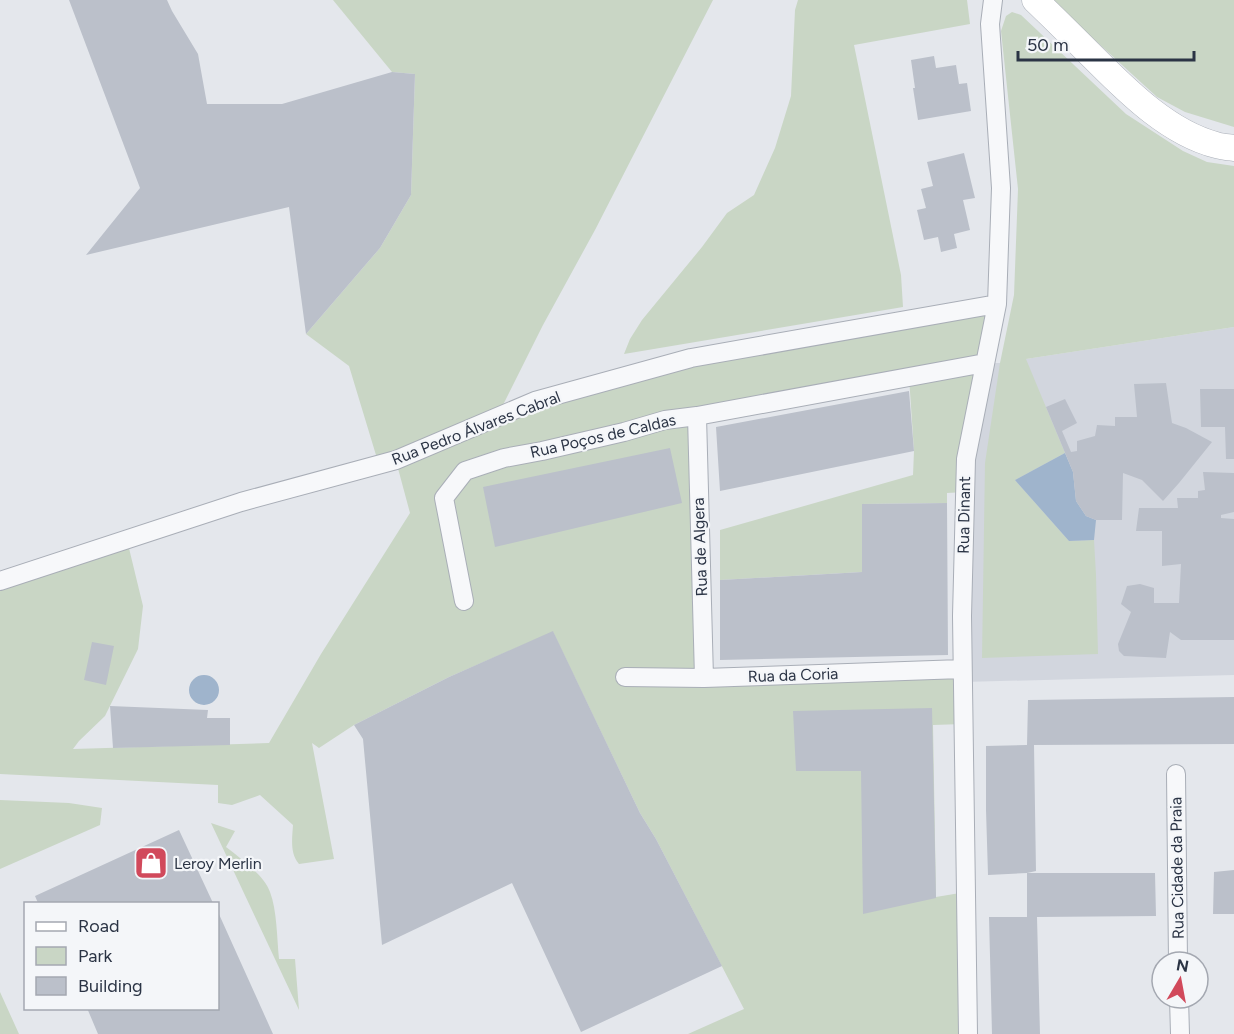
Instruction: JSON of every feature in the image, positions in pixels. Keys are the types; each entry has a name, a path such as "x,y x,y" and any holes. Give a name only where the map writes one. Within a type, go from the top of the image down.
{"street":[{"name":"Rua Dinant","path":"968,1034 962,669 966,459 997,304 1001,188 991,56 990,24 993,0"},
{"path":"1035,0 1116,80 1156,114 1176,128 1197,138 1216,145 1234,148"},
{"name":"Rua Pedro Álvares Cabral","path":"0,581 241,502 396,460 535,401 691,358 997,304"},
{"name":"Rua Poços de Caldas","path":"464,601 444,498 465,471 504,458 542,452 665,420 985,363"},
{"name":"Rua de Algera","path":"697,416 704,678"},
{"name":"Rua da Coria","path":"625,677 704,678 962,669"},
{"name":"Rua Cidade da Praia","path":"1176,774 1178,950"},
{"path":"1179,1010 1180,1034"}],"shaded area":[{"path":"1234,327 1234,675 963,682 968,448 988,363"}],"green space":[{"path":"333,0 713,0 497,417 691,358 997,304 965,492 947,493 947,503 862,504 862,572 720,580 720,530 913,475 914,451 909,377 697,416 704,678 962,669 963,724 933,725 936,897 966,892 968,1034 688,1034 744,1009 656,839 640,813 553,632 449,677 354,725 319,748 312,743 334,859 299,864 293,851 293,825 260,795 232,805 218,803 218,785 0,774 0,581 127,540 143,606 138,649 105,716 73,749 269,743 321,654 410,513 396,461 379,465 349,366 306,334 380,248 411,195 415,74 392,72"},
{"path":"798,0 967,0 970,24 854,45 901,275 903,307 624,354 642,320 727,213 754,195 775,148 791,96 795,10"},
{"path":"1051,0 1234,0 1234,127 1185,112 1157,97"},
{"path":"1012,12 1021,15 1126,114 1183,151 1207,162 1234,166 1234,327 1026,359 1065,453 1015,480 1069,541 1094,540 1098,654 982,658 985,463 1000,363 1014,295 1018,189 1001,31 1006,16"},
{"path":"0,800 69,803 102,808 100,825 0,869"},
{"path":"211,823 235,831 226,847 257,873 270,892 279,959 295,959 299,1010"},
{"path":"0,992 19,1034 0,1034"}],"water":[{"path":"1065,453 1073,472 1076,501 1086,516 1096,520 1094,540 1069,541 1015,480"},
{"path":"204,675 210,676 218,684 218,696 210,704 204,705 198,704 190,696 189,690 190,684 198,676"}],"building":[{"path":"69,0 167,0 198,54 207,104 282,104 392,72 415,74 411,195 380,248 306,334 289,207 86,255 140,188"},
{"path":"934,56 936,68 956,65 959,84 967,83 971,111 918,120 911,60"},
{"path":"964,153 975,198 963,200 970,230 954,234 957,248 941,252 938,237 924,240 917,210 926,208 921,189 933,186 927,162"},
{"path":"1166,383 1172,423 1212,442 1163,501 1142,480 1123,473 1122,520 1096,520 1086,516 1076,501 1073,472 1046,407 1065,399 1077,423 1062,431 1071,452 1077,451 1077,441 1095,436 1097,425 1115,426 1115,417 1137,417 1134,384"},
{"path":"1200,389 1234,389 1234,459 1226,459 1225,427 1201,427"},
{"path":"909,391 914,451 720,491 716,427"},
{"path":"670,448 682,503 495,547 483,487"},
{"path":"1203,472 1234,473 1234,512 1221,515 1221,518 1234,519 1234,640 1181,640 1170,632 1166,658 1124,656 1119,651 1118,644 1131,612 1121,604 1127,586 1140,584 1154,588 1154,603 1179,603 1181,564 1162,566 1162,531 1136,531 1139,508 1178,508 1177,498 1198,498 1198,491 1205,490"},
{"path":"947,503 948,655 720,660 720,580 862,572 862,504"},
{"path":"553,631 640,813 656,839 722,966 581,1032 512,883 382,945 363,739 354,725 449,677"},
{"path":"92,642 114,646 106,685 84,680"},
{"path":"1234,697 1234,744 1034,745 1036,871 988,875 986,746 1027,745 1028,700"},
{"path":"110,706 208,710 207,718 230,718 230,745 113,748"},
{"path":"932,708 936,898 863,914 861,771 796,771 793,711"},
{"name":"Leroy Merlin","path":"179,830 213,902 38,902 35,896"},
{"path":"1234,870 1234,914 1213,914 1214,872"},
{"path":"1027,873 1155,873 1156,916 1037,917 1040,1034 992,1034 989,917 1027,917"},
{"name":"Leroy Merlin","path":"219,914 273,1034 98,1034 88,1010 219,1010"}],"place":[{"name":"Leroy Merlin","path":"151,863"}]}
